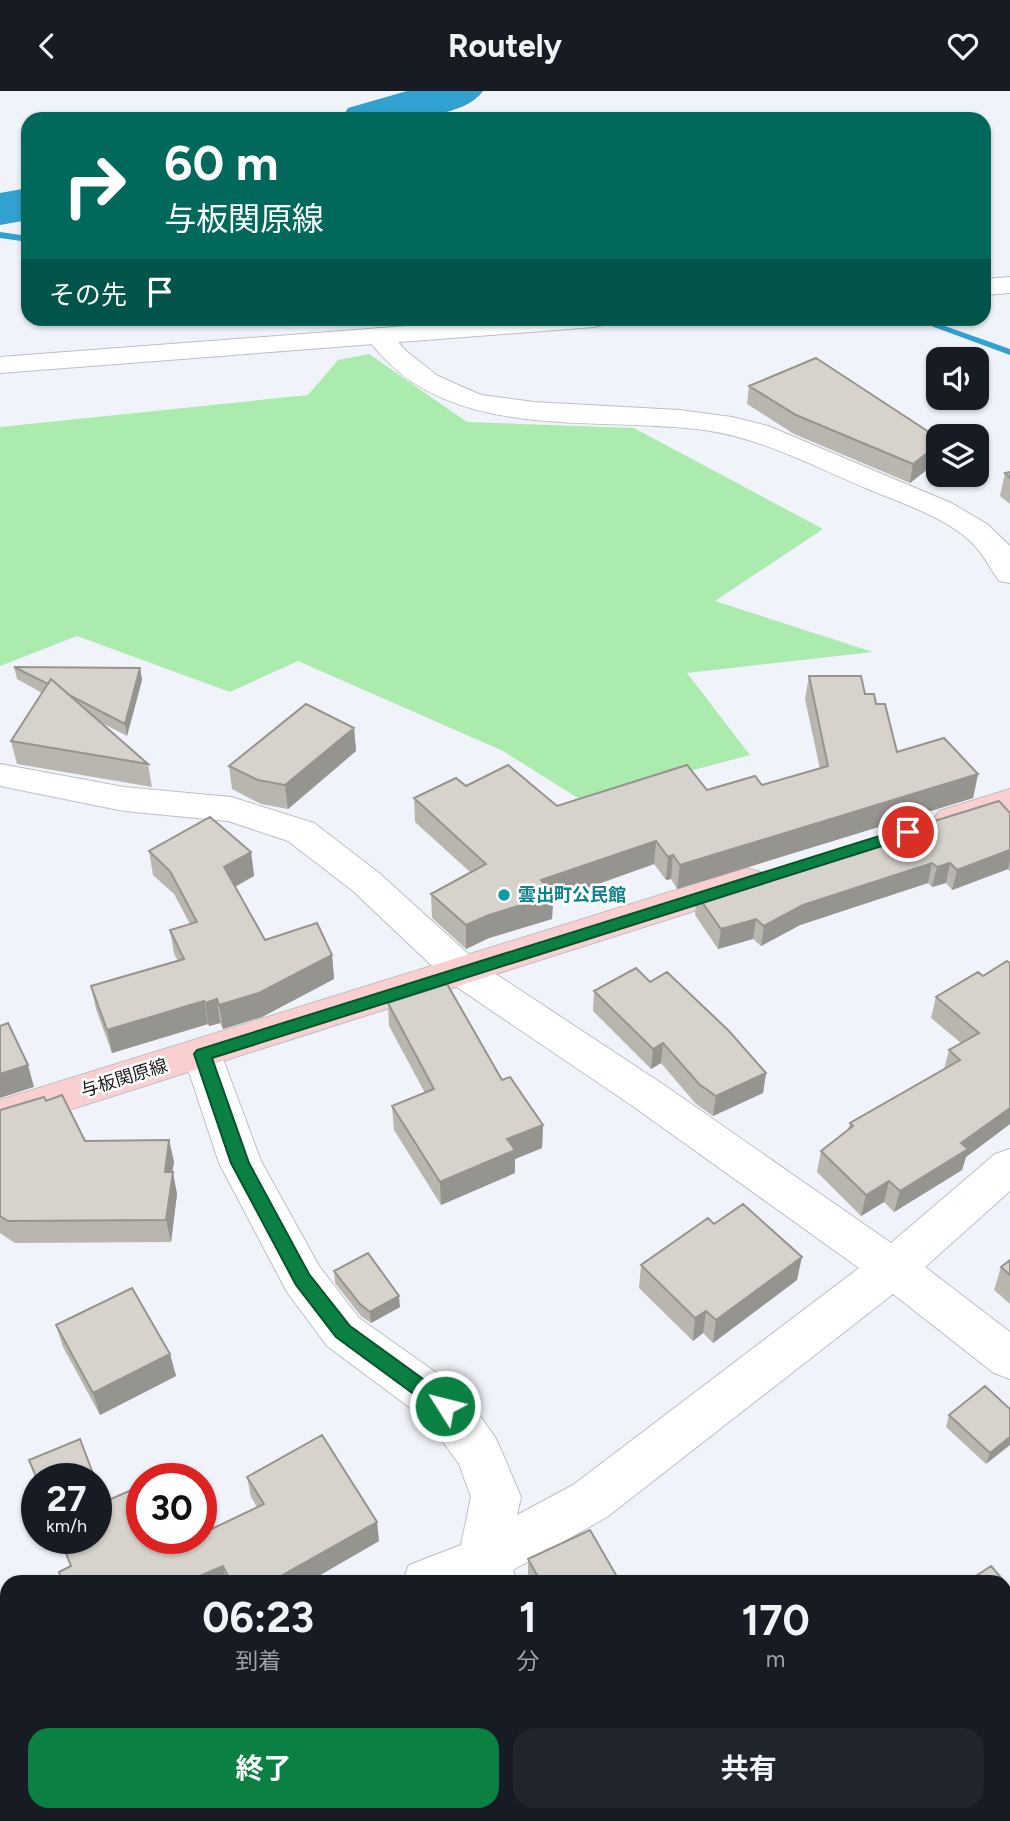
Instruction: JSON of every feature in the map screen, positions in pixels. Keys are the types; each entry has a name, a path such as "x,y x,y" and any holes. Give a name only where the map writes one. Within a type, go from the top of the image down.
{"main road":[{"path":"921,828 1010,801"},
{"name":"与板関原線","path":"0,1116 781,871"}],"street":[{"path":"991,286 1010,285"},
{"path":"0,365 505,326"},
{"path":"379,336 409,369 465,399 501,407 680,419 733,425 758,432 940,509 976,530 996,548 1010,574"},
{"path":"0,775 124,799 231,809 301,832 366,882 462,971 649,1096 893,1268 1010,1359"},
{"path":"203,1054 240,1163 303,1279 343,1332 445,1406 478,1452 496,1497 487,1571"},
{"path":"465,1575 487,1571 590,1501 893,1268 1010,1166"}],"green space":[{"path":"369,354 467,422 634,428 823,529 715,601 873,652 687,673 750,755 581,800 503,751 298,661 230,692 77,636 0,666 0,427 308,395 338,360"}],"building":[{"path":"816,358 926,430 926,454 913,464 796,415 749,386"},
{"path":"14,667 140,668 125,724 69,695 51,679 48,684"},
{"path":"809,676 861,676 865,694 874,694 876,704 885,704 897,752 944,738 978,774 680,865 673,855 668,857 656,841 541,880 553,895 466,925 431,894 486,864 414,798 456,778 466,786 508,765 557,806 687,765 707,790 755,776 762,785 828,766"},
{"path":"51,679 148,764 11,741"},
{"path":"306,704 354,728 285,785 258,780 229,766"},
{"path":"999,801 1010,813 1010,850 957,870 950,863 937,867 932,863 803,905 764,926 756,919 721,929 697,895"},
{"path":"210,817 251,852 224,867 265,940 317,923 332,955 259,993 219,1005 217,999 205,1003 204,1001 107,1030 91,986 184,959 170,930 197,922 170,871 149,851"},
{"path":"1007,961 1010,963 1010,1108 961,1143 968,1149 900,1191 889,1181 866,1195 821,1151 853,1126 850,1123 960,1060 949,1050 979,1033 936,997 978,972 983,976"},
{"path":"636,968 650,982 667,972 729,1031 766,1073 716,1096 699,1084 663,1043 653,1049 594,991"},
{"path":"447,984 502,1080 510,1077 543,1125 507,1139 515,1150 440,1182 392,1106 434,1089 388,1003"},
{"path":"8,1023 28,1065 0,1074 0,1026"},
{"path":"62,1095 85,1141 169,1140 165,1172 173,1172 166,1220 8,1221 0,1216 0,1110 44,1097 46,1101"},
{"path":"743,1204 802,1257 716,1320 706,1311 695,1318 641,1265 708,1218 714,1224"},
{"path":"368,1253 399,1296 370,1312 360,1304 334,1271"},
{"path":"1010,1260 1010,1275 1001,1267"},
{"path":"132,1288 170,1354 93,1393 56,1325"},
{"path":"985,1386 1010,1409 1010,1437 990,1453 949,1415"},
{"path":"322,1435 377,1522 283,1575 228,1575 223,1566 202,1575 60,1575 59,1572 71,1566 66,1554 112,1554 112,1498 126,1492 126,1554 217,1554 217,1526 264,1504 247,1477"},
{"path":"80,1439 89,1463 30,1463 29,1460"},
{"path":"590,1530 616,1575 537,1575 528,1559"},
{"path":"991,1566 999,1575 978,1575"}],"waterway":[{"path":"389,112 459,91"},
{"path":"0,209 21,205"},
{"path":"0,235 21,238"},
{"path":"937,326 1010,352"}],"place":[{"name":"雲出町公民館","path":"504,895"}],"route":[{"path":"445,1406 343,1332 303,1279 240,1163 203,1054 908,832"}]}
